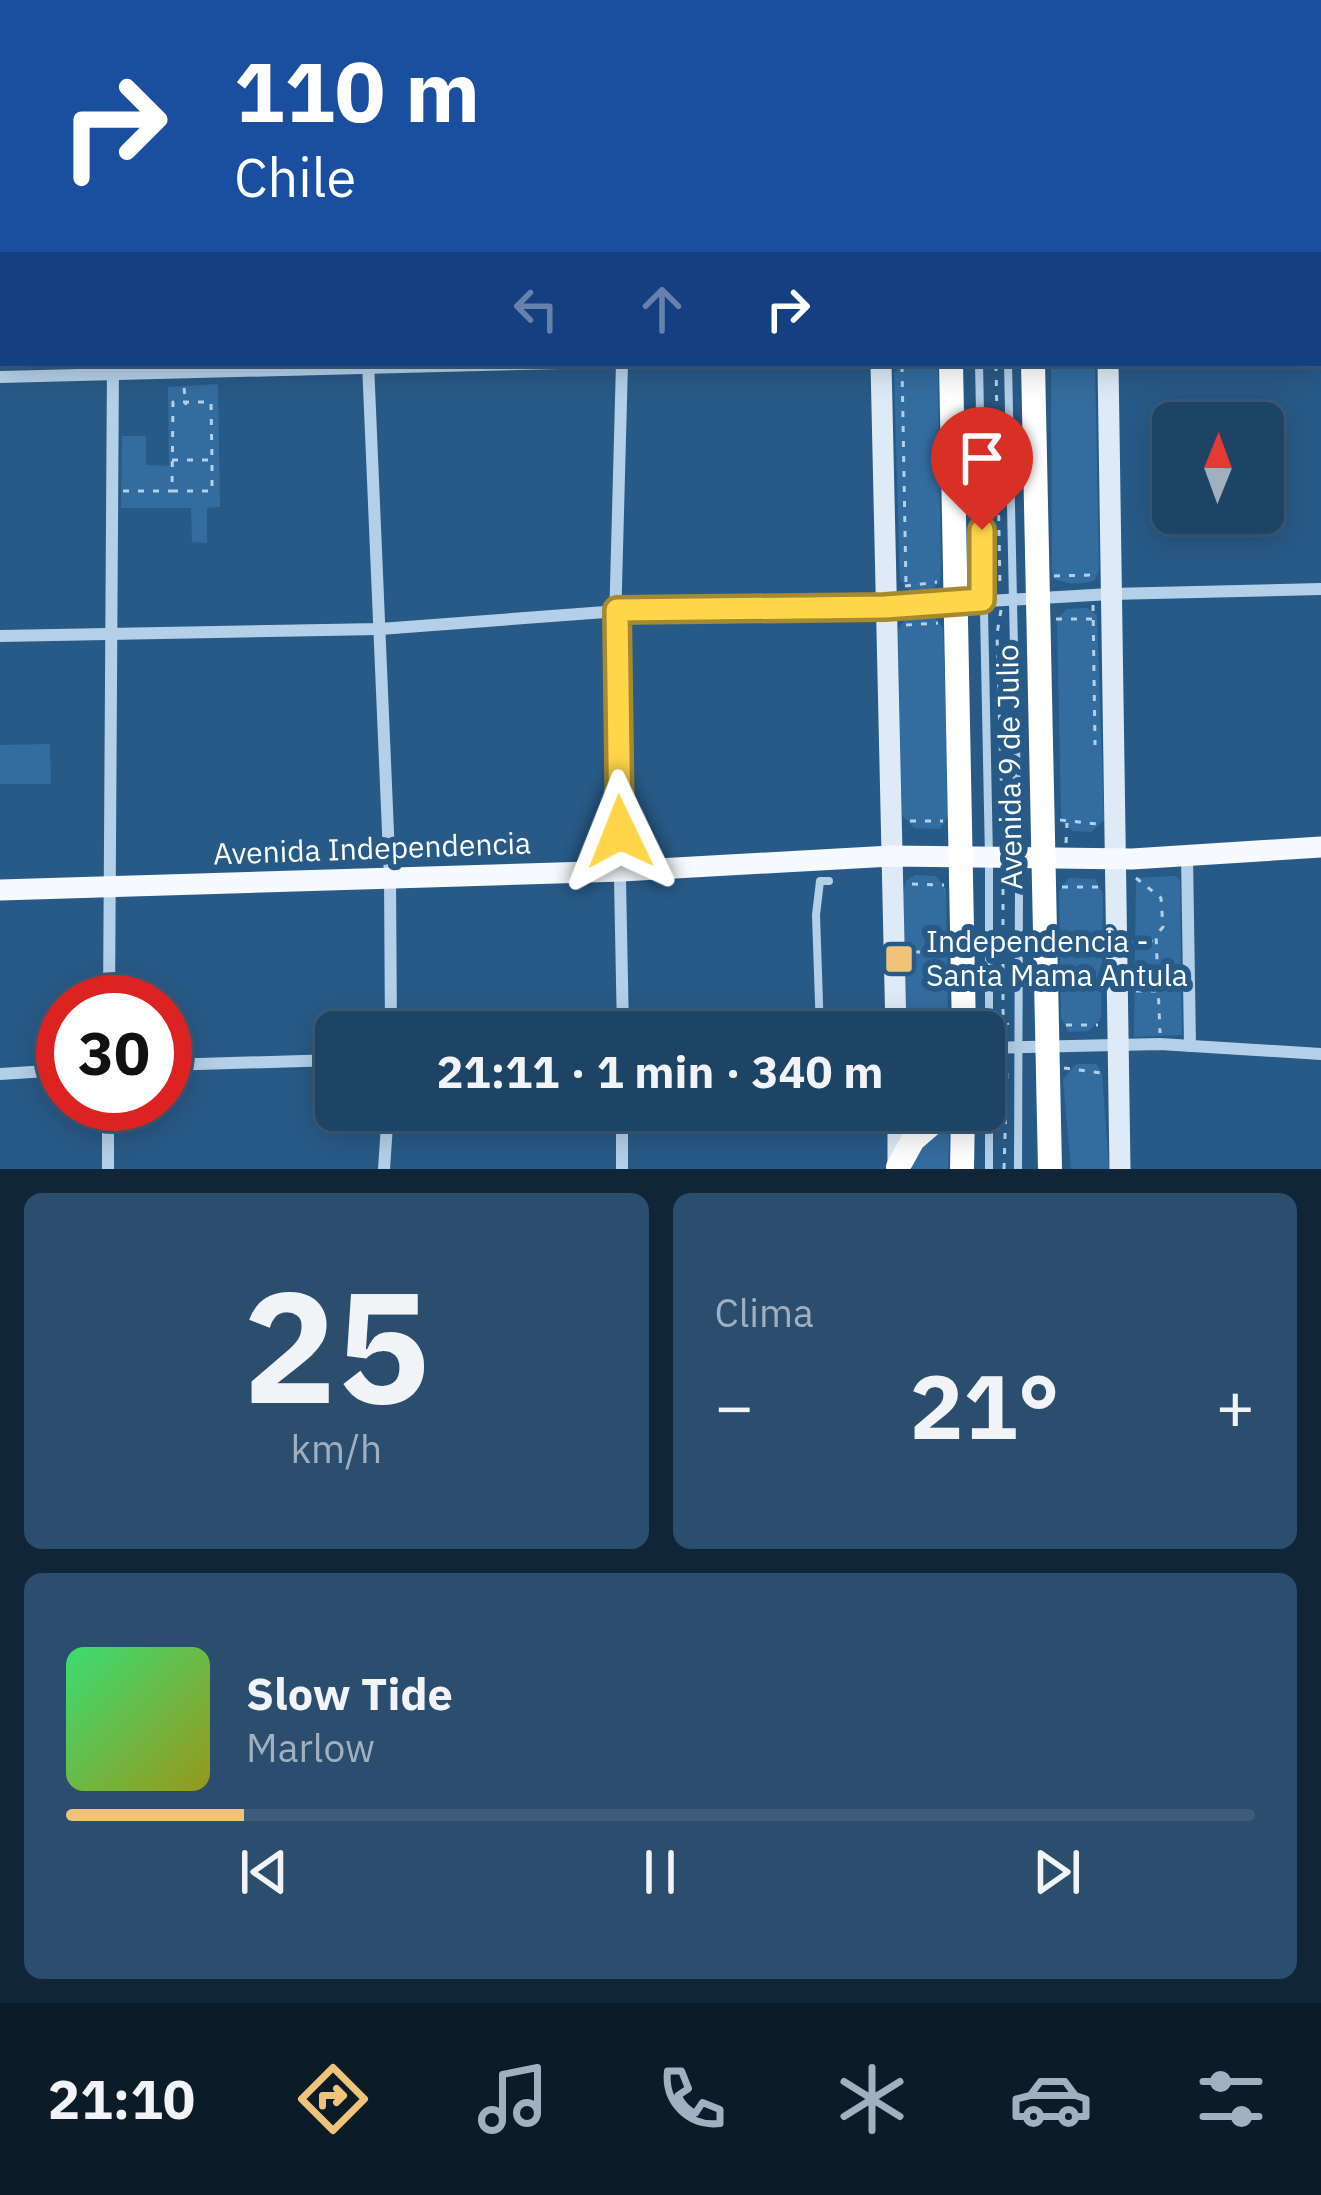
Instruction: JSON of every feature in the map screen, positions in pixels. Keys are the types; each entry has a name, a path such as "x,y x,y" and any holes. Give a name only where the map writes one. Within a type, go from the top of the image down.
{"highway":[{"name":"Avenida 9 de Julio","path":"951,366 963,600 964,1011"},
{"name":"Avenida 9 de Julio","path":"1033,366 1021,598 1030,820 1013,858 1047,1047 1051,1169"},
{"path":"898,1168 924,1131"},
{"path":"962,1169 963,1131"}],"main road":[{"name":"Avenida Independencia","path":"0,890 622,872 829,873 891,856 1124,859 1321,847"}],"street":[{"path":"0,377 113,369 369,366 390,879 391,1011"},
{"path":"622,366 616,714 623,1011"},
{"path":"880,366 895,1011"},
{"path":"1108,366 1115,828 1124,859 1118,946 1120,1169"},
{"path":"109,975 113,369"},
{"path":"0,636 380,629 617,610 886,616 963,600 1321,589"},
{"path":"1187,855 1190,1046"},
{"path":"1005,1047 1160,1044 1321,1054"},
{"path":"192,1064 315,1061"},
{"path":"0,1074 36,1072"},
{"path":"108,1131 108,1169"},
{"path":"384,1169 387,1131"},
{"path":"622,1131 622,1169"},
{"path":"898,1131 898,1168"}],"lane":[{"path":"979,366 963,600 983,622 988,821 1013,858 1018,1169"},
{"path":"1008,366 1021,598"},
{"path":"992,1011 1013,858"},
{"path":"819,1011 817,915 820,881 829,873"},
{"path":"988,1131 989,1169"}],"path":[{"path":"902,366 906,586 963,600"},
{"path":"997,366 998,577 1021,598 1110,596"},
{"path":"184,386 185,404"},
{"path":"122,491 172,491 212,491 211,401 173,402 172,491"},
{"path":"172,460 212,460"},
{"path":"998,577 1021,598 1110,596"},
{"path":"1004,1169 1014,1047 1004,1012 1013,858 1003,821 1000,621 1021,598"},
{"path":"983,622 1000,621 1021,598"},
{"path":"886,616 963,600"},
{"path":"890,821 961,822"},
{"path":"988,821 1115,828"},
{"path":"1124,859 1139,883 1161,898"},
{"path":"1160,1044 1156,941 1162,927 1161,898 1180,880 1188,880"},
{"path":"1060,952 1156,941"},
{"path":"903,953 949,952"},
{"path":"1118,991 1158,991"}],"shaded area":[{"path":"900,366 934,366 938,371 941,574 932,589 909,590 900,579 894,373"},
{"path":"1051,366 1095,366 1099,569 1095,580 1084,583 1053,578"},
{"path":"218,384 220,507 207,508 207,543 192,542 191,508 121,508 122,436 146,436 146,465 169,466 168,387"},
{"path":"1087,608 1097,615 1104,820 1091,832 1073,831 1061,814 1057,619 1067,609"},
{"path":"933,615 943,628 949,815 940,829 914,828 902,815 898,630 907,616"},
{"path":"50,744 51,784 0,784 0,745"},
{"path":"915,875 936,876 946,889 948,1011 906,1011 906,881"},
{"path":"1175,876 1180,880 1182,1035 1134,1037 1136,878"},
{"path":"1068,878 1095,879 1103,894 1101,1018 1089,1031 1068,1032 1061,1017 1059,892"},
{"path":"1076,1064 1096,1064 1102,1073 1109,1169 1071,1169 1063,1079"},
{"path":"940,1131 950,1131 948,1169 912,1169 912,1155"}],"place":[{"name":"Independencia - Santa Mama Antula","path":"899,959"}],"route":[{"path":"620,832 617,610 885,607 982,600 982,530"}]}
